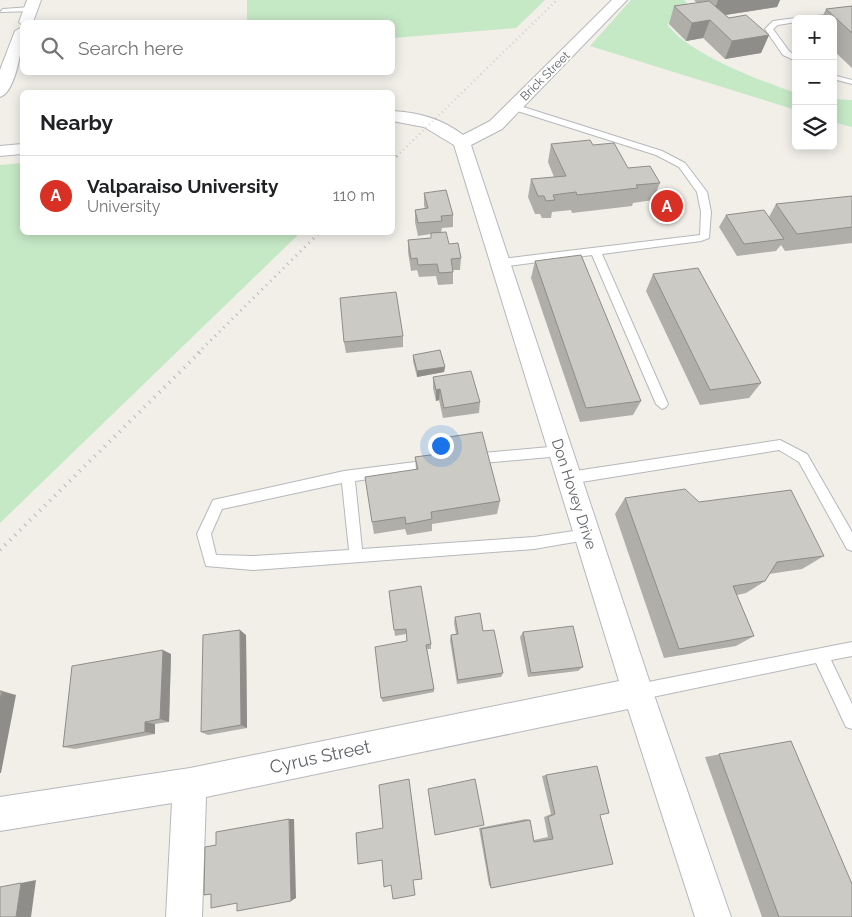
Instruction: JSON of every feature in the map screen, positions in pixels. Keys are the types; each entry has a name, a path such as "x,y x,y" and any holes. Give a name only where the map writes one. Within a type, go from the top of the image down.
{"street":[{"name":"Brick Street","path":"462,143 496,125 620,0"},
{"path":"1,87 20,36"},
{"path":"395,117 430,124 452,132 462,143"},
{"name":"Don Hovey Drive","path":"462,143 638,692 713,917"},
{"path":"0,151 20,149"},
{"name":"Cyrus Street","path":"0,814 190,784 638,692"},
{"path":"184,917 190,784"}],"lane":[{"path":"3,11 30,11"},
{"path":"837,16 852,14"},
{"path":"792,21 776,23 768,29 786,53 792,57"},
{"path":"837,78 852,82"},
{"path":"501,264 706,236 702,192 682,165 659,152 514,107"},
{"path":"596,252 662,404"},
{"path":"569,478 780,445 803,458 852,545"},
{"path":"483,458 561,451"},
{"path":"444,463 348,477 218,504 204,534 211,561 253,563 534,543 588,536"},
{"path":"348,477 356,555"},
{"path":"638,692 852,649"},
{"path":"820,655 852,721"}],"green space":[{"path":"247,0 545,0 516,28 395,38 395,20 247,20"},
{"path":"631,0 684,0 698,17 667,24 677,35 691,46 726,65 792,92 792,109 590,46"},
{"path":"837,99 852,100 852,127 837,123"},
{"path":"20,163 20,235 298,235 0,523 0,165"}],"building":[{"path":"709,1 729,18 746,15 769,35 732,41 710,20 692,23 674,6"},
{"path":"852,6 852,33 837,19 837,15 832,15 826,9"},
{"path":"590,140 593,145 614,143 628,168 650,166 660,183 636,185 638,188 577,195 576,192 553,195 555,200 546,201 544,196 538,196 531,179 566,176 551,144"},
{"path":"446,190 453,215 441,216 442,221 418,223 415,210 428,208 424,193"},
{"path":"852,196 852,227 797,234 776,204"},
{"path":"764,210 784,239 744,244 726,215"},
{"path":"446,232 449,244 458,243 461,258 451,259 453,272 439,273 437,264 418,265 417,258 411,259 408,240 431,238 431,233"},
{"path":"581,255 641,401 586,408 535,261"},
{"path":"698,268 761,383 710,390 653,274"},
{"path":"396,292 403,336 344,342 340,298"},
{"path":"440,350 445,367 417,371 413,355"},
{"path":"471,371 480,402 444,408 440,389 436,390 433,377"},
{"path":"482,432 500,501 431,512 432,519 406,524 405,517 372,522 365,477 418,469 415,457 445,453 442,438"},
{"path":"685,489 699,502 791,490 824,556 777,562 765,581 733,586 754,636 679,649 625,498"},
{"path":"421,586 431,644 426,645 434,689 381,698 375,647 407,641 406,629 394,630 389,591"},
{"path":"480,613 483,631 494,630 503,673 458,680 451,635 458,634 455,617"},
{"path":"573,626 583,667 531,673 523,632"},
{"path":"240,630 241,725 201,732 203,635"},
{"path":"163,650 160,719 145,722 145,732 63,747 72,666"},
{"path":"791,741 852,884 852,917 779,917 719,754"},
{"path":"597,766 609,813 600,815 613,864 491,888 481,829 530,820 534,842 553,839 548,817 555,814 546,775"},
{"path":"409,779 422,879 413,880 415,895 393,899 391,885 384,887 382,860 358,864 356,833 383,828 379,785"},
{"path":"475,779 484,825 435,835 428,789"},
{"path":"289,819 291,901 237,911 237,903 211,908 211,894 204,895 205,847 216,845 216,832"},
{"path":"21,883 16,917 0,917 0,887"}],"railway":[{"path":"397,156 557,0"},
{"path":"198,353 317,235"},
{"path":"0,550 200,352"}],"place":[{"name":"Valparaiso University","path":"667,206"}]}
